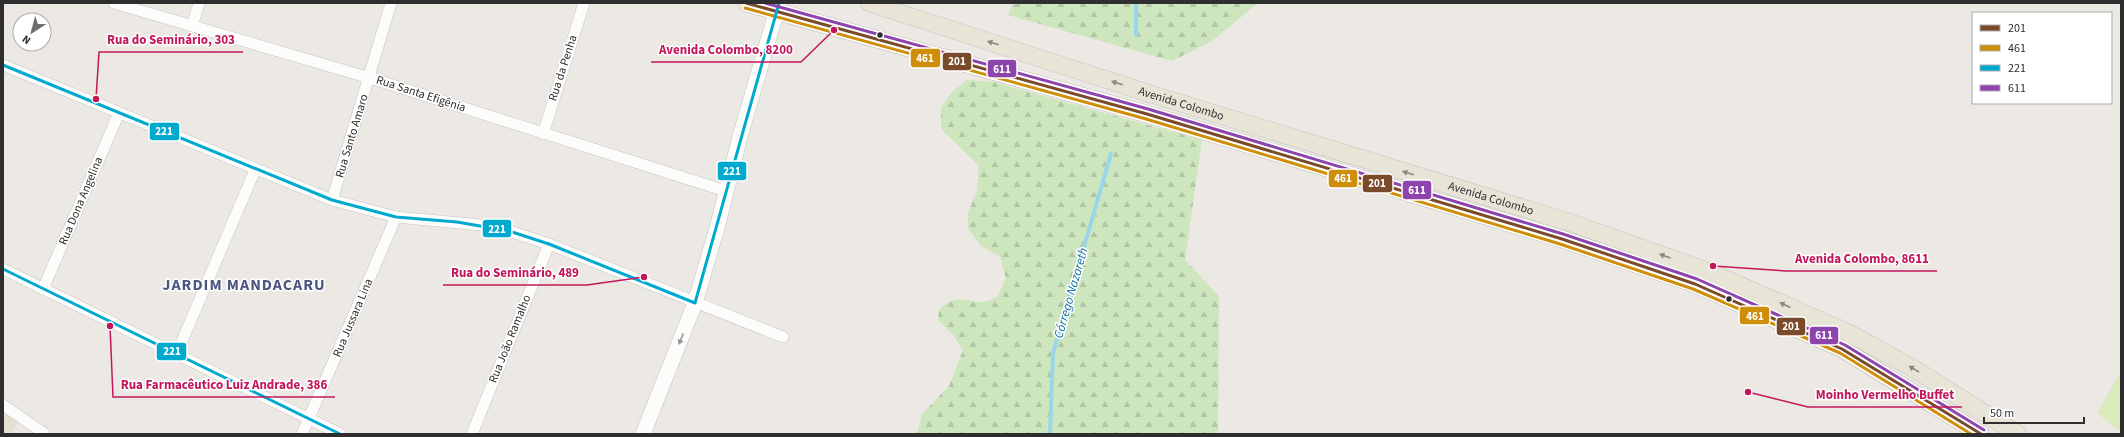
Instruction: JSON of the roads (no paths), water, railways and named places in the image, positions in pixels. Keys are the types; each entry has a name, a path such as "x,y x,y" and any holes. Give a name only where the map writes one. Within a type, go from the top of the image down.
{"main road":[{"name":"Avenida Colombo","path":"746,3 777,8 1147,114 1562,239 1695,284 1842,349 1981,434"},
{"name":"Avenida Colombo","path":"869,3 1162,97 1566,221 1710,272 1847,332 1911,367 2018,434"}],"street":[{"name":"Rua Santa Efigênia","path":"114,3 370,78 726,191"},
{"path":"192,26 199,3"},
{"name":"Rua Santo Amaro","path":"332,200 370,78 391,3"},
{"name":"Rua da Penha","path":"543,134 584,3"},
{"path":"643,434 695,303 741,133 777,8"},
{"path":"3,65 255,170 332,200 396,217 481,225 509,231 549,244 783,337"},
{"name":"Rua Dona Angelina","path":"43,289 119,113"},
{"path":"177,353 255,170"},
{"name":"Rua Jussara Lina","path":"302,434 310,419 396,217"},
{"name":"Rua João Ramalho","path":"472,434 549,244"},
{"path":"3,270 177,353 340,434"},
{"path":"3,405 45,434"}],"waterway":[{"name":"Córrego Nazareth","path":"1136,3 1136,35"},
{"name":"Córrego Nazareth","path":"1050,434 1053,353 1111,154"}],"place":[{"name":"Avenida Colombo, 8200","path":"834,30"},
{"name":"Rua do Seminário, 303","path":"96,99"},
{"name":"Avenida Colombo, 8611","path":"1713,266"},
{"name":"Rua do Seminário, 489","path":"644,277"},
{"name":"Rua Farmacêutico Luiz Andrade, 386","path":"110,326"},
{"name":"Moinho Vermelho Buffet","path":"1748,392"}],"district":[{"name":"JARDIM MANDACARU","path":"244,285"}]}
